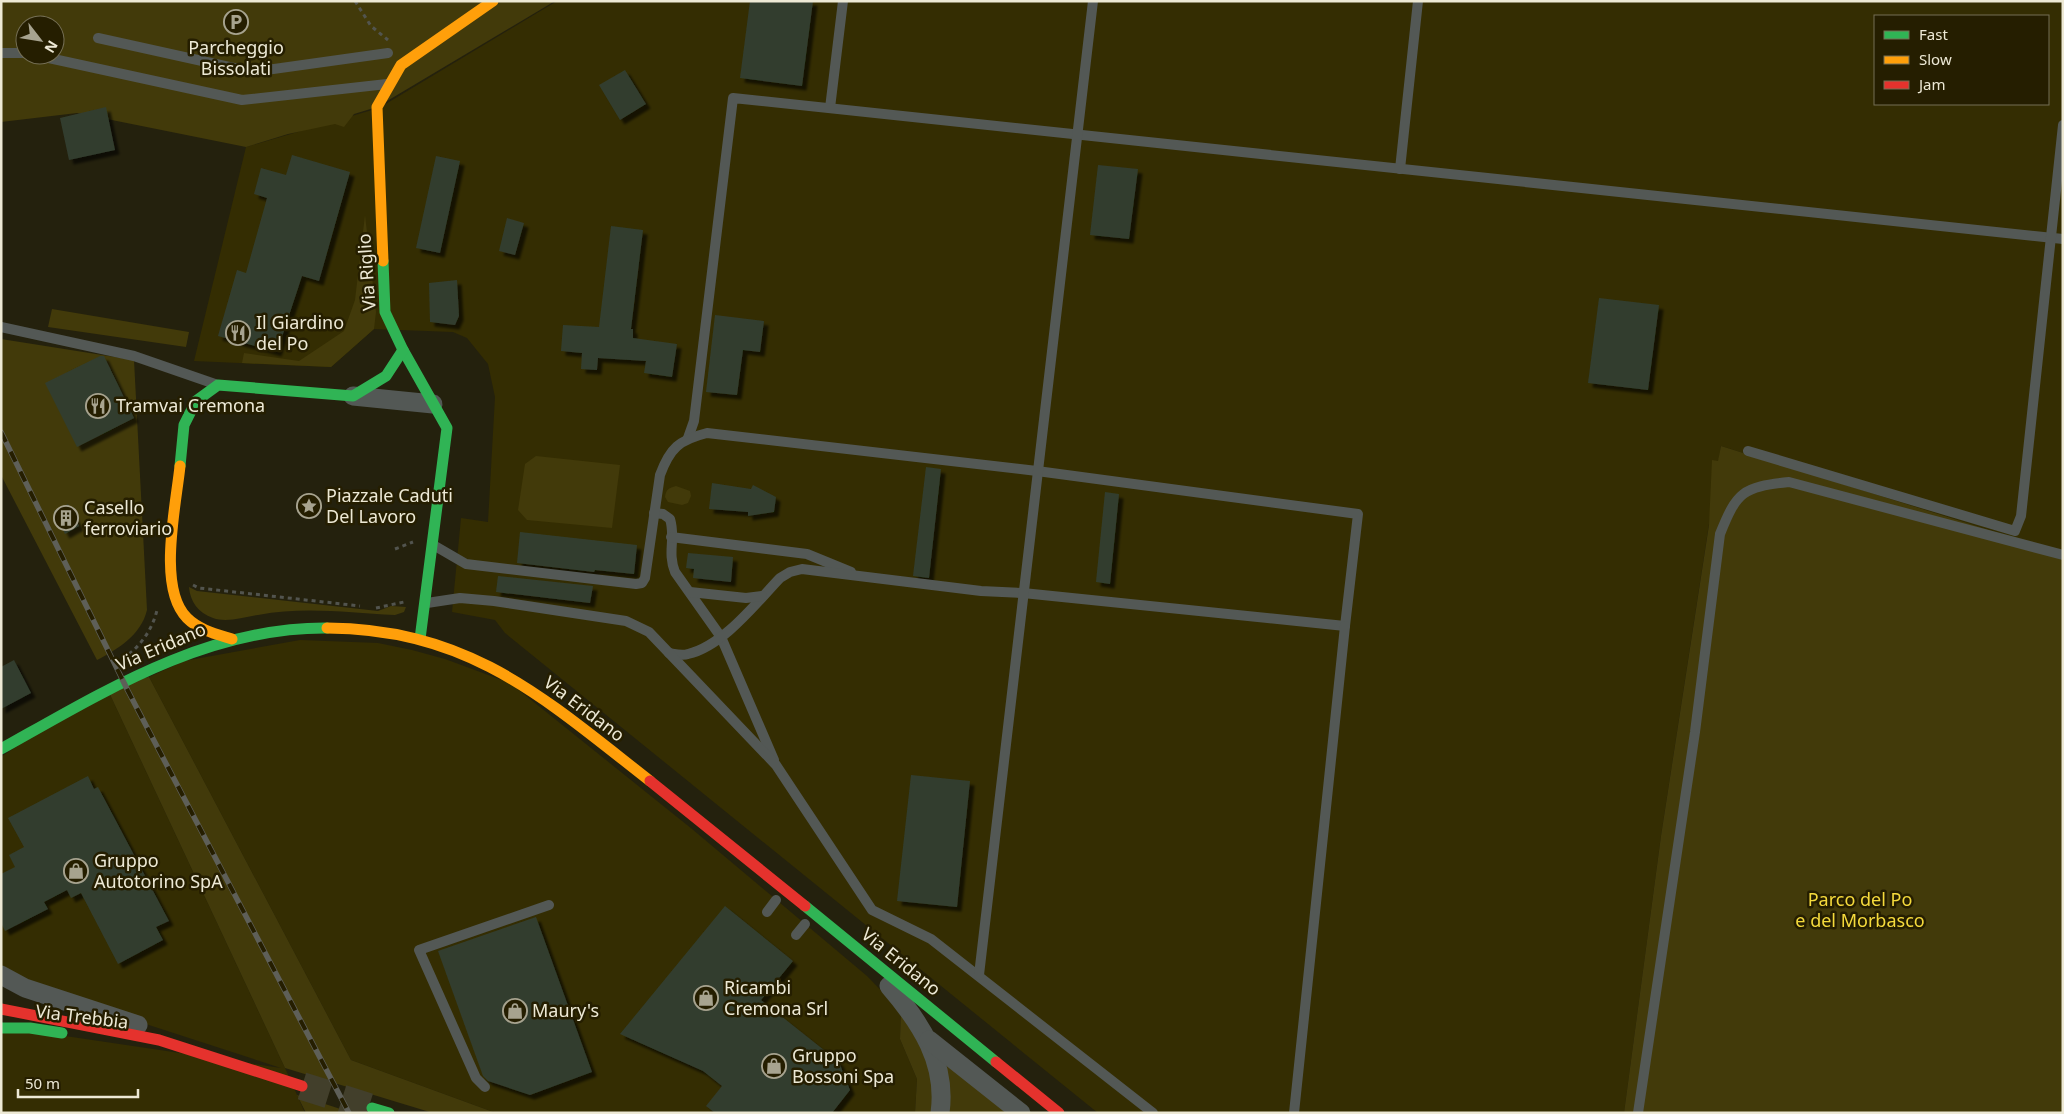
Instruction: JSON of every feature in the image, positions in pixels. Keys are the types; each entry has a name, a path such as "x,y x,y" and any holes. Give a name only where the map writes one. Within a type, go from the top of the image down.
{"main road":[{"name":"Via Riglio","path":"420,639 447,428 402,350 385,312 377,107 400,65 493,1"},
{"path":"232,638 206,632 190,622 179,608 173,594 169,571 184,425 196,401 218,385 353,396 386,376 402,350"},
{"name":"Via Eridano","path":"2,749 133,676 195,649 232,638 275,631 339,628 420,639 448,647 514,678 566,716 700,821 1059,1113"},
{"path":"1,1009 159,1040 302,1086"},
{"name":"Via Trebbia","path":"1,1028 30,1028 102,1041 159,1040"},
{"path":"372,1108 389,1113"}],"street":[{"path":"353,396 433,404"},
{"path":"848,942 902,1001 928,1040 942,1086 940,1113"},
{"path":"1,975 25,988 164,1033 205,1054"},
{"path":"928,1040 1020,1113"}],"lane":[{"path":"830,108 843,1"},
{"path":"979,974 1093,1"},
{"path":"1400,170 1418,1"},
{"path":"98,38 252,72 392,49"},
{"path":"1,53 15,53"},
{"path":"65,62 242,100 390,84"},
{"path":"688,438 694,421 733,98 2063,239"},
{"path":"1748,451 2015,531 2021,516 2063,125"},
{"path":"1,328 134,356 218,385"},
{"path":"432,544 466,564 636,584 642,583 645,578 660,475 666,460 675,446 688,438 707,433 1037,471 1358,514 1294,1113"},
{"path":"1638,1113 1695,732 1720,534 1732,504 1742,495 1760,485 1789,482 2063,556"},
{"path":"654,513 663,514 670,519 672,537 671,560 676,572 721,637 776,765"},
{"path":"672,537 807,554 863,577"},
{"path":"669,653 686,655 702,650 721,637 780,578 802,569 981,591 1023,593 1346,626"},
{"path":"690,592 746,598 762,596"},
{"path":"424,604 445,599 468,599 626,621 649,632 776,765 872,910 932,939 979,974 1153,1113"},
{"path":"700,821 703,833 720,852"},
{"path":"767,912 776,900"},
{"path":"486,1088 476,1078 418,950 549,905"},
{"path":"796,935 806,924"}],"path":[{"path":"355,1 371,26 392,49"},
{"path":"190,578 199,588 378,608 392,603 424,604"},
{"path":"125,657 141,641 154,622 158,607"}],"shaded area":[{"path":"557,1 2063,1 2063,553 1721,446 1661,836 1624,1113 1098,1113 505,633 495,620 452,612 461,518 488,522 495,397 488,364 467,338 453,332 374,329 331,367 194,361 246,147 379,108"},
{"path":"300,640 378,643 445,659 510,683 692,829 867,976 901,1011 900,1039 917,1079 915,1113 496,1113 351,1060 149,677 184,661"},
{"path":"106,686 305,1113 1,1113 1,1031 18,1029 281,1068 75,1001 1,968 1,757"}],"green space":[{"path":"1,1 555,1 377,107 354,114 344,127 335,124 288,134 246,147 77,113 1,122"},
{"path":"365,215 376,312 374,329 331,367 242,363 244,353 299,361 344,331 355,300"},
{"path":"52,309 189,332 186,347 48,327"},
{"path":"1,339 134,360 147,610 140,627 128,640 97,660 1,475"},
{"name":"Parco del Po e del Morbasco","path":"1721,446 2063,553 2063,1113 1624,1113 1661,836 1709,525 1712,460 1718,461"},
{"path":"536,456 620,465 612,528 527,520 518,510 525,464"},
{"path":"676,486 690,491 691,496 688,503 682,505 668,502 665,497 666,492"},
{"path":"189,587 197,591 378,611 391,606 406,607 404,612 395,615 293,611 224,620 208,616 199,610 193,602"},
{"path":"149,677 351,1060 496,1113 433,1113 285,1068 106,686"},
{"path":"901,1011 1018,1113 915,1113 917,1079 900,1039"},
{"path":"297,1095 353,1113 306,1113"}],"building":[{"path":"750,1 813,1 802,86 740,78"},
{"path":"625,70 646,104 620,120 599,85"},
{"path":"106,107 115,150 69,160 60,118"},
{"path":"292,155 350,172 319,281 302,276 277,352 218,336 237,270 246,273 267,198 254,194 261,168 286,175"},
{"path":"436,156 460,161 440,253 416,248"},
{"path":"1098,165 1138,169 1129,239 1090,235"},
{"path":"507,218 524,223 515,255 499,251"},
{"path":"611,226 643,230 631,329 633,329 633,338 677,344 672,377 644,373 646,361 598,358 597,370 581,369 582,353 561,351 563,325 599,327"},
{"path":"457,280 459,316 455,325 430,322 429,283"},
{"path":"1599,298 1659,305 1648,390 1588,383"},
{"path":"715,315 764,321 760,352 743,350 737,395 706,392"},
{"path":"100,356 104,356 134,418 77,447 45,383"},
{"path":"926,467 941,469 929,578 913,576"},
{"path":"712,483 751,489 753,485 776,497 774,512 748,516 748,512 709,509"},
{"path":"1105,492 1119,494 1110,584 1096,582"},
{"name":"Casello ferroviario","path":"68,504 79,526 65,534 54,511"},
{"path":"520,532 637,545 634,574 595,570 594,572 517,563"},
{"path":"688,553 733,557 731,582 693,578 694,569 686,568"},
{"path":"498,576 593,586 590,603 496,592"},
{"path":"14,660 31,693 1,709 1,667"},
{"path":"911,775 970,781 957,907 897,901"},
{"name":"Gruppo Autotorino SpA","path":"88,776 94,789 98,787 169,921 156,927 163,940 118,964 81,893 71,898 67,890 44,902 48,909 5,931 1,923 1,874 15,867 9,855 24,847 8,818"},
{"path":"725,906 793,961 761,1000 839,1062 850,1090 832,1113 715,1113 706,1106 722,1086 703,1071 620,1034"},
{"name":"Maury's","path":"536,917 592,1072 530,1095 488,1081 483,1076 438,951"}],"tunnel":[{"path":"302,1086 372,1108"}],"railway":[{"path":"1,432 128,691 349,1113"}],"traffic: fast":[{"path":"383,261 385,312 403,350 447,428 420,639"},
{"path":"180,466 184,425 196,401 218,385 353,396 386,376 403,350"},
{"path":"1,749 117,685 198,651 239,638 282,631 327,628"},
{"path":"805,906 996,1062"},
{"path":"1,1028 30,1028 62,1033"},
{"path":"372,1108 389,1113"}],"traffic: slow":[{"path":"383,261 377,107 401,65 493,1"},
{"path":"180,466 171,546 173,587 178,604 187,618 197,626 232,639"},
{"path":"327,628 378,631 423,641 464,655 502,674 539,696 650,781"}],"traffic: jam":[{"path":"650,781 805,906"},
{"path":"1,1009 159,1040 302,1086"},
{"path":"996,1062 1059,1113"}],"place":[{"name":"Parcheggio Bissolati","path":"236,22"},
{"name":"Il Giardino del Po","path":"238,333"},
{"name":"Tramvai Cremona","path":"98,406"},
{"name":"Piazzale Caduti Del Lavoro","path":"309,506"},
{"name":"Casello ferroviario","path":"66,518"},
{"name":"Gruppo Autotorino SpA","path":"76,871"},
{"name":"Ricambi Cremona Srl","path":"706,998"},
{"name":"Maury's","path":"515,1011"},
{"name":"Gruppo Bossoni Spa","path":"774,1066"}]}
